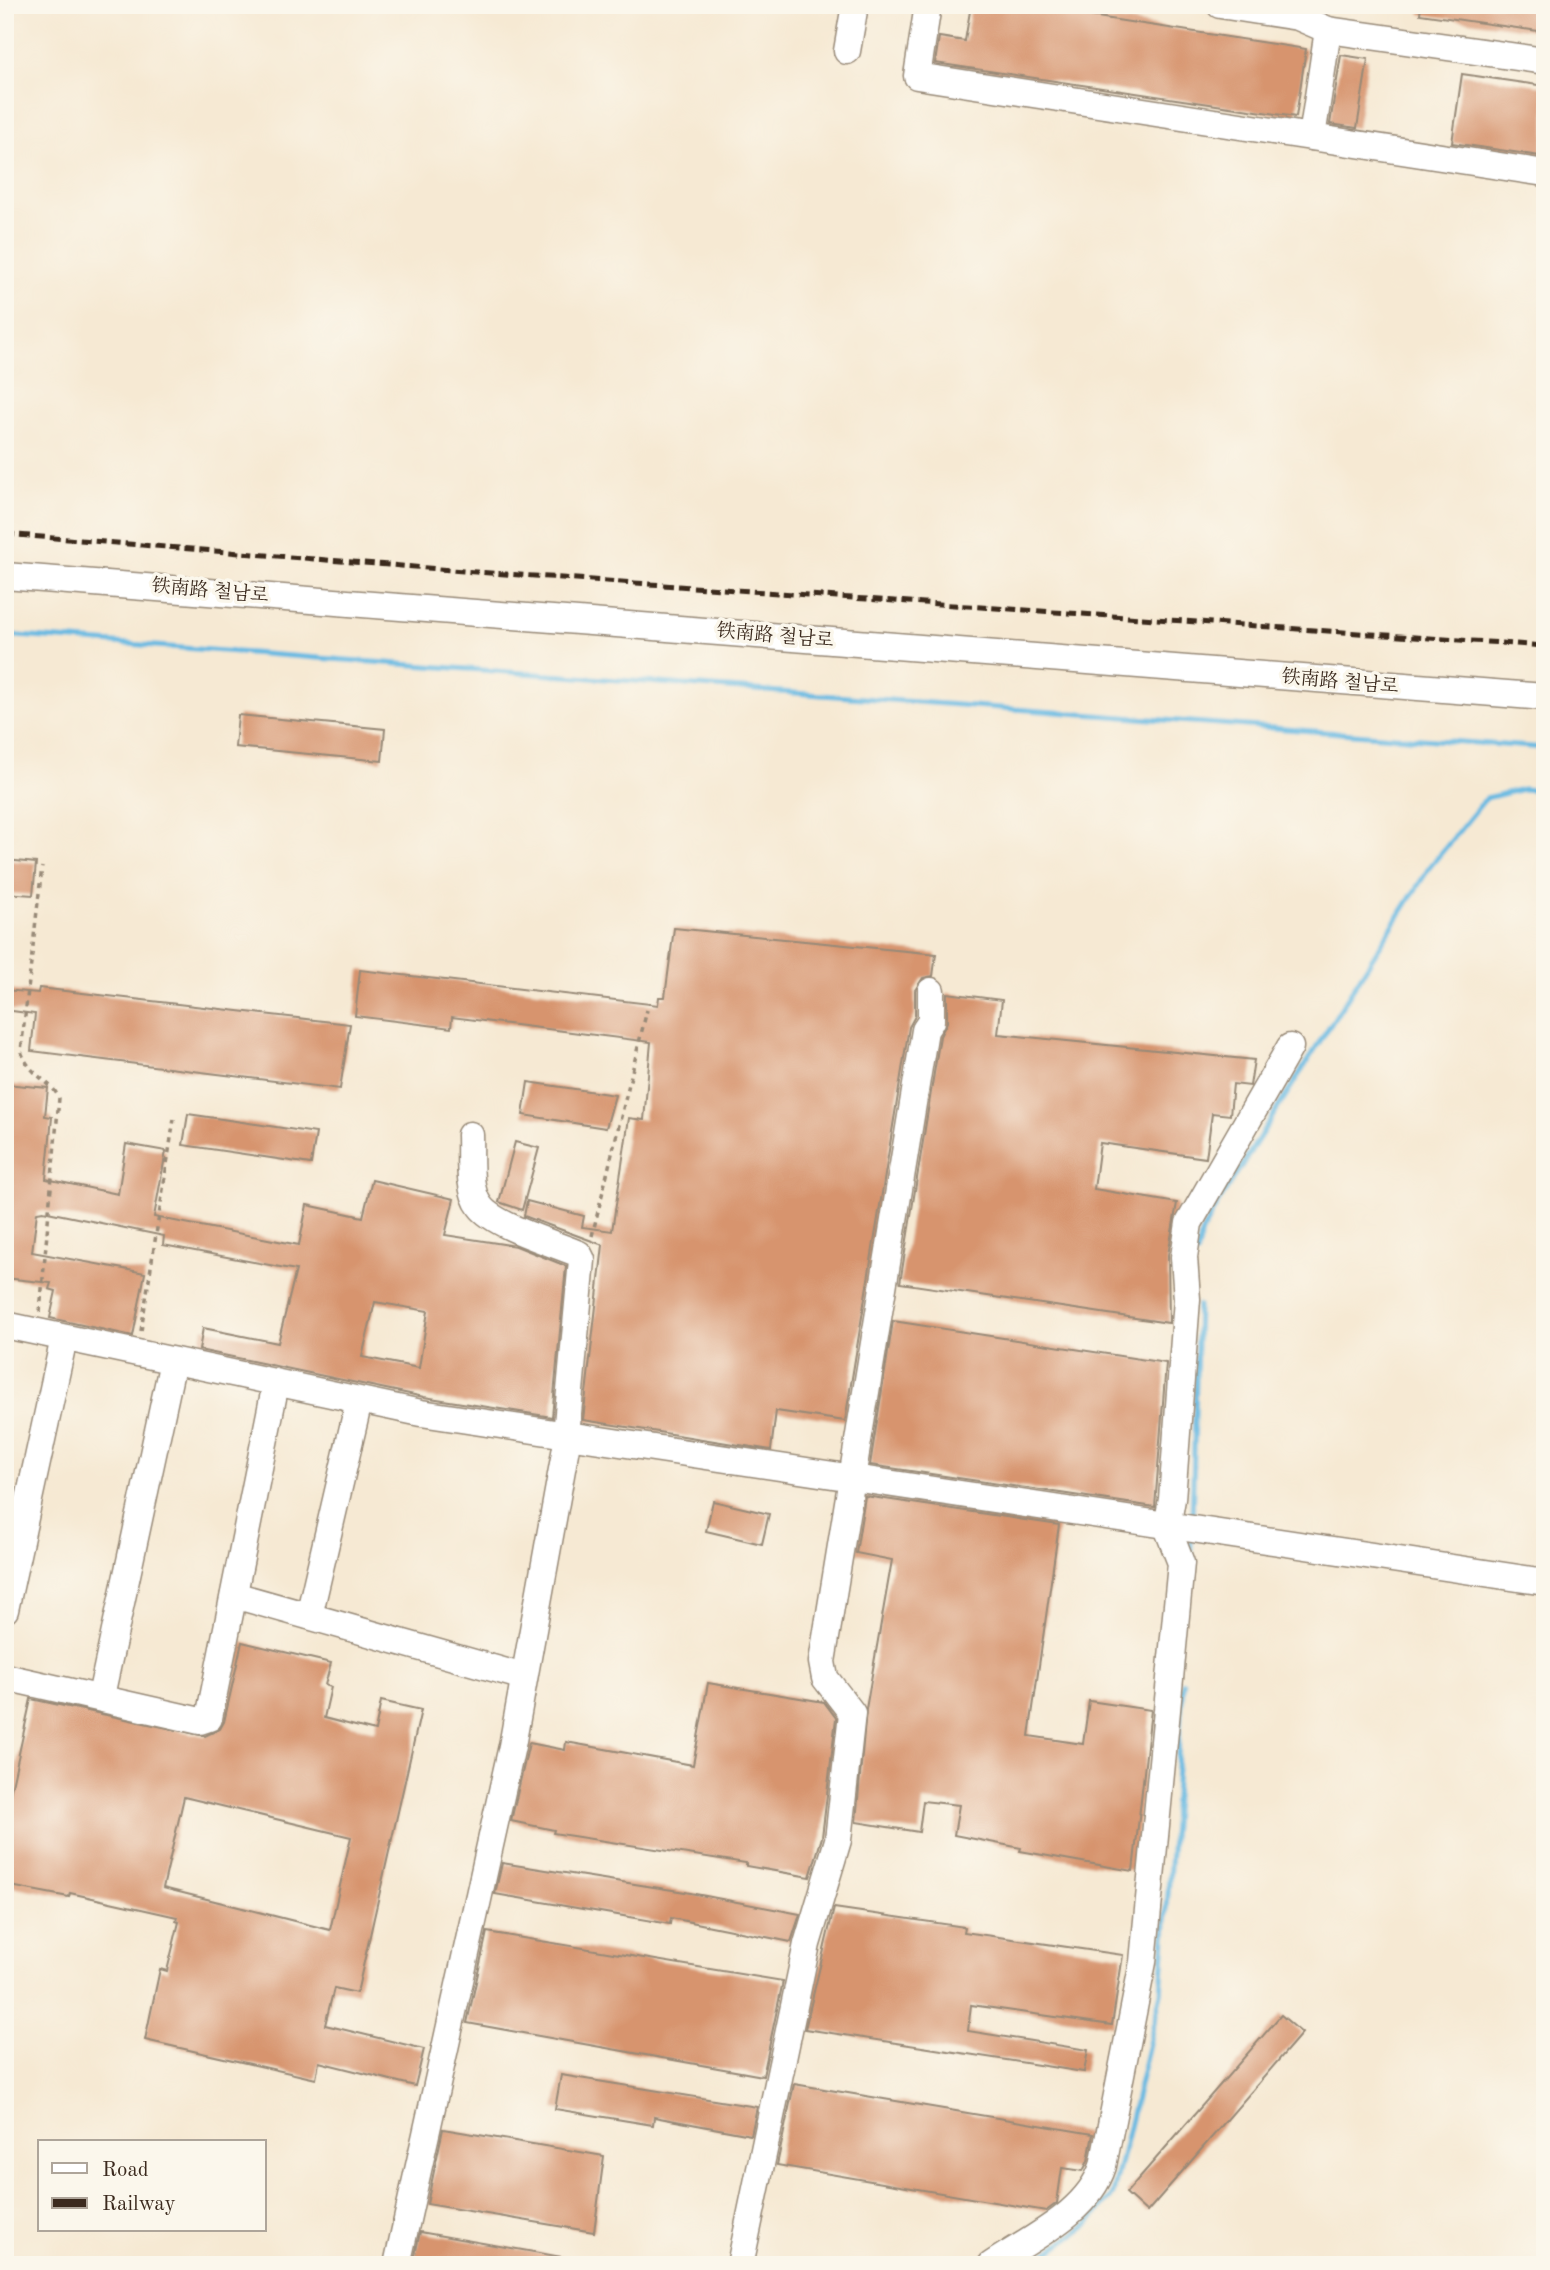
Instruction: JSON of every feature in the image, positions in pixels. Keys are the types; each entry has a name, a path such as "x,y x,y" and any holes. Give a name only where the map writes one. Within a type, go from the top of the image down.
{"street":[{"path":"847,51 855,5"},
{"path":"928,5 917,76 1545,173"},
{"path":"1220,5 1298,11 1328,30 1545,61"},
{"path":"1312,137 1328,30"},
{"name":"铁南路 철남로","path":"5,576 1545,697"},
{"path":"740,2265 807,1944 842,1820 852,1713 825,1678 822,1661 925,1030 931,1021 931,991"},
{"path":"991,2265 1083,2203 1098,2182 1103,2166 1143,1962 1185,1530 1172,1499 1186,1312 1184,1257 1189,1223 1290,1047"},
{"path":"397,2265 524,1677 567,1435 582,1260 579,1254 501,1222 480,1207 473,1182 470,1135"},
{"path":"5,1325 359,1401 852,1480 1545,1582"},
{"path":"5,1610 51,1335"},
{"path":"101,1696 173,1361"},
{"path":"5,1677 101,1696 201,1721 209,1718 276,1383"},
{"path":"309,1616 359,1401"},
{"path":"234,1595 524,1677"}],"path":[{"path":"42,867 21,1051 34,1075 55,1090 59,1098 51,1335"},
{"path":"582,1260 589,1248 648,1010"},
{"path":"137,1353 174,1119"}],"building":[{"path":"971,5 1019,5 1306,49 1296,117 935,63 939,37 965,41"},
{"path":"1421,5 1545,5 1545,32 1420,14"},
{"path":"1341,55 1368,59 1357,128 1330,124"},
{"path":"1462,74 1545,86 1545,132 1540,156 1452,143"},
{"path":"238,715 385,729 382,761 235,747"},
{"path":"5,860 36,863 33,895 5,893"},
{"path":"674,928 936,954 933,976 923,978 915,990 915,1016 909,1027 845,1421 776,1411 771,1450 583,1420 603,1245 524,1216 527,1201 584,1216 582,1227 612,1231 629,1118 644,1120 651,1042 452,1017 451,1028 355,1016 360,970 658,1005 659,997 665,997"},
{"path":"39,988 350,1024 340,1089 31,1051 35,1014 5,1010 5,990 38,993"},
{"path":"947,993 1002,1000 998,1034 1254,1060 1250,1086 1233,1084 1230,1115 1212,1113 1206,1158 1100,1143 1094,1189 1177,1203 1168,1255 1169,1323 900,1283 940,1036 947,1022"},
{"path":"528,1082 615,1095 606,1128 523,1115"},
{"path":"5,1084 48,1088 45,1116 52,1117 46,1179 118,1194 126,1144 166,1151 154,1217 299,1245 307,1205 363,1217 372,1180 454,1199 445,1235 516,1246 566,1266 552,1417 424,1397 199,1350 203,1328 278,1343 296,1270 163,1245 164,1236 37,1212 32,1252 145,1273 133,1336 50,1318 56,1291 49,1289 51,1283 5,1278","holes":["375,1302 428,1311 419,1368 362,1357"]},
{"path":"188,1114 316,1133 311,1164 183,1145"},
{"path":"515,1142 539,1148 522,1210 499,1202"},
{"path":"893,1321 1166,1363 1155,1507 870,1465"},
{"path":"865,1496 1059,1525 1029,1736 1083,1744 1089,1701 1151,1710 1133,1871 1020,1851 1021,1848 954,1835 959,1805 923,1801 919,1832 856,1822 866,1709 892,1560 856,1553"},
{"path":"713,1501 769,1514 762,1544 706,1531"},
{"path":"242,1642 331,1663 325,1685 331,1687 324,1718 375,1731 381,1701 421,1710 357,1993 334,1988 325,2025 424,2049 415,2086 319,2062 316,2079 145,2040 160,1969 167,1971 179,1922 176,1921 177,1917 70,1893 69,1897 5,1885 5,1817 31,1699 205,1736 220,1729 224,1722","holes":["184,1797 351,1837 330,1930 163,1888"]},
{"path":"708,1683 824,1702 836,1718 822,1837 810,1877 746,1866 746,1863 553,1833 554,1830 511,1821 529,1743 565,1750 566,1742 693,1765"},
{"path":"502,1863 685,1892 800,1914 791,1942 671,1918 670,1924 495,1894"},
{"path":"834,1908 965,1927 964,1932 1123,1955 1112,2025 971,2005 968,2031 1088,2050 1084,2072 805,2029"},
{"path":"487,1932 783,1981 763,2076 467,2023"},
{"path":"1281,2015 1302,2033 1147,2212 1126,2193"},
{"path":"561,2075 757,2107 751,2135 654,2117 653,2125 555,2109"},
{"path":"794,2084 1093,2134 1088,2161 1083,2171 1062,2168 1057,2203 1046,2211 777,2165"},
{"path":"443,2129 604,2156 594,2232 427,2204"},
{"path":"420,2232 562,2257 562,2265 413,2265"}],"waterway":[{"path":"5,635 1545,748"},
{"path":"1197,1254 1202,1232 1215,1208 1429,868 1486,798 1523,789 1545,791"},
{"path":"1192,1520 1198,1306"},
{"path":"1191,1537 1191,1558"},
{"path":"1030,2265 1088,2224 1113,2194 1161,1993 1183,1683"}],"railway":[{"path":"5,534 476,572 1545,646"}]}
